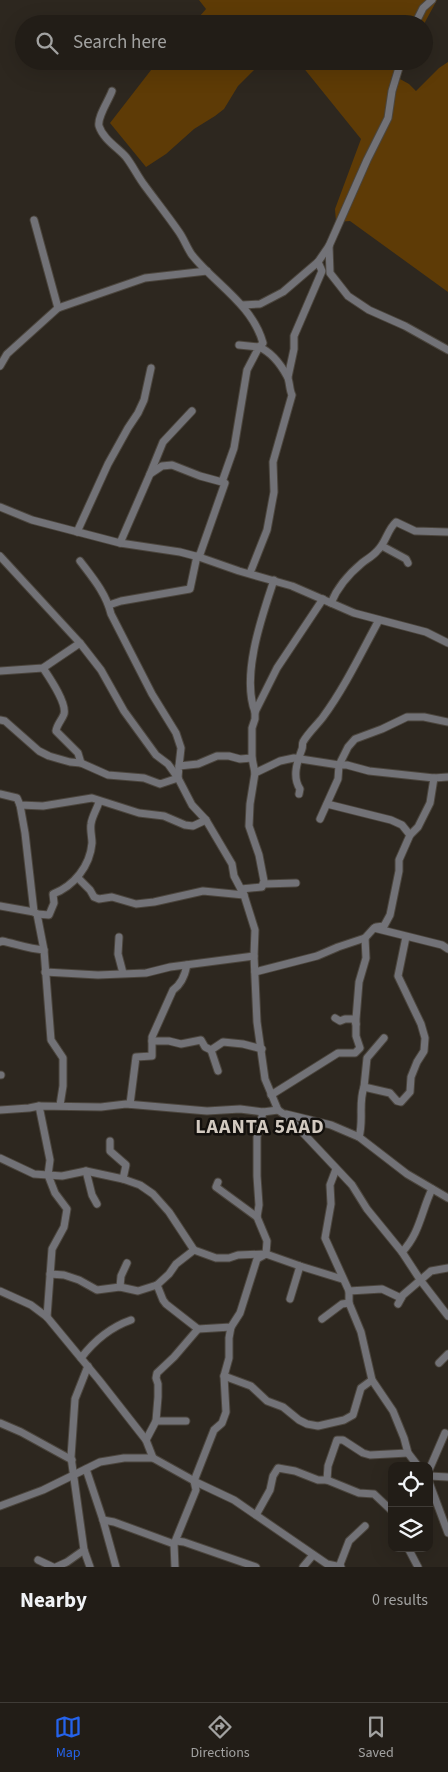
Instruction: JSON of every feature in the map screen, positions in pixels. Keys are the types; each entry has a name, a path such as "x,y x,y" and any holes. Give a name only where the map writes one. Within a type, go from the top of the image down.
{"street":[{"path":"420,15 423,8 432,0"},
{"path":"242,305 260,304 283,292 318,262 329,246 388,118 392,91 398,70"},
{"path":"112,91 109,101 99,118 99,126 105,136 127,158 145,186 181,234 191,253 206,271 242,305 259,329 263,342 248,370 234,448 222,482"},
{"path":"34,220 58,308"},
{"path":"329,246 330,273 348,296 370,310 405,326 448,350"},
{"path":"250,573 267,530 271,513 274,482 273,462 292,395 288,386 288,378 294,348 294,336 322,271 318,262"},
{"path":"0,366 7,354 58,308 145,278 206,271"},
{"path":"239,345 259,347 271,354 288,378"},
{"path":"77,532 108,464 144,400 151,368"},
{"path":"120,543 163,442 192,411"},
{"path":"109,605 121,601 190,589 198,556 225,483 172,465 162,466 150,474"},
{"path":"0,507 32,520 120,543 198,556 239,571 274,580 354,613 426,632 448,643"},
{"path":"331,603 335,592 361,564 382,546 391,526 396,522 415,531 448,532"},
{"path":"382,546 406,559 408,563"},
{"path":"0,556 80,643 101,670 124,711 156,755 168,764 178,778 192,805 206,820 232,864 234,876 243,892 255,930 254,956 257,1022 265,1079 271,1095 282,1112 352,1185 367,1209 402,1252 448,1316"},
{"path":"80,561 101,590 109,605 111,614 152,694 176,732 181,748 178,778"},
{"path":"263,884 260,855 249,826 255,773 252,758 252,728 255,712 251,704 251,669 254,647 274,580"},
{"path":"255,712 277,668 323,599"},
{"path":"299,794 300,789 297,784 296,774 303,742 322,718 350,675 378,620"},
{"path":"0,671 43,668 80,643"},
{"path":"43,668 64,705 65,713 56,731 78,753 81,763"},
{"path":"320,819 338,779 338,765 355,739 407,717 424,717 448,722"},
{"path":"0,720 6,721 44,753 70,762 81,763 108,775 144,778 160,784 178,778"},
{"path":"179,766 198,764 218,756 229,756 240,760 252,758"},
{"path":"255,773 288,759 338,765 347,764 369,771 434,778 448,777"},
{"path":"255,972 317,956 365,938 374,928 384,926 390,915 399,871 399,860 410,836 418,828 430,803 434,778"},
{"path":"0,794 17,798 20,805 36,913 44,950 44,972 52,1040 63,1058 63,1086 60,1105"},
{"path":"20,805 43,806 92,798 99,802 139,813 164,816 184,825 193,826 206,820"},
{"path":"0,906 49,915 54,903 53,894 62,891 78,878 90,852 92,842 91,824 99,802"},
{"path":"327,804 391,820 402,825 410,836"},
{"path":"78,878 94,897 99,899 112,898 136,904 203,891 243,892 262,887 263,884 296,883"},
{"path":"374,928 448,949"},
{"path":"364,1088 390,1093 397,1101 401,1102 410,1092 411,1077 424,1051 425,1038 421,1024 398,976 406,936"},
{"path":"119,937 118,954 123,973"},
{"path":"271,1095 338,1053 355,1053 360,1048 356,1036 358,982 366,958 365,938"},
{"path":"0,942 28,949 44,950"},
{"path":"44,972 98,975 146,973 170,967 254,956"},
{"path":"130,1104 136,1057 152,1056 152,1037 173,990 184,976 187,965"},
{"path":"335,1018 340,1021 354,1019 357,1027"},
{"path":"359,1137 362,1127 361,1097 364,1088 367,1058 384,1038"},
{"path":"152,1041 169,1041 181,1044 202,1040 205,1047 211,1050 218,1071"},
{"path":"211,1050 223,1042 243,1044 262,1049"},
{"path":"358,1050 367,1058"},
{"path":"0,1110 60,1105 101,1107 130,1104 207,1110 240,1109 282,1112 331,1125 359,1137 407,1174 448,1198"},
{"path":"39,1106 50,1160 48,1175 55,1193 67,1209 64,1227 52,1250 48,1318"},
{"path":"257,1217 259,1205 256,1148 258,1129 263,1112"},
{"path":"110,1141 110,1152 126,1166 123,1179"},
{"path":"0,1158 34,1174 62,1176 86,1171 123,1179 140,1185 153,1194 169,1212 194,1250 216,1258 229,1258 238,1254 266,1254 342,1278"},
{"path":"336,1169 330,1185 331,1204 325,1238 349,1292 349,1303 361,1332 372,1380 393,1411 400,1426 408,1453 415,1462"},
{"path":"86,1171 92,1195 97,1204"},
{"path":"218,1182 216,1187 257,1217 267,1241 266,1254"},
{"path":"402,1252 414,1238 432,1189"},
{"path":"50,1274 64,1275 79,1280 97,1290 120,1287 138,1291 157,1285 169,1274 176,1264 194,1250"},
{"path":"175,1567 175,1543 196,1490 194,1481 214,1430 222,1423 226,1412 224,1376 229,1358 231,1327 240,1313 257,1259 266,1254"},
{"path":"120,1287 121,1276 127,1262"},
{"path":"290,1299 300,1266"},
{"path":"349,1292 382,1289 400,1301 403,1295 432,1271 448,1268"},
{"path":"157,1285 162,1300 198,1329 231,1327"},
{"path":"0,1291 31,1305 48,1318 146,1440 153,1458"},
{"path":"322,1320 342,1304 349,1303"},
{"path":"81,1358 102,1337 118,1325 131,1320"},
{"path":"146,1440 156,1421 158,1384 156,1373 198,1329"},
{"path":"439,1362 448,1354"},
{"path":"88,1366 75,1399 72,1460 84,1550 90,1567"},
{"path":"224,1376 251,1386 267,1401 283,1407 307,1424 318,1426 344,1420 353,1415 360,1388 372,1380"},
{"path":"156,1421 186,1420"},
{"path":"0,1423 72,1460"},
{"path":"432,1462 445,1433"},
{"path":"327,1480 328,1466 337,1440 343,1440 370,1455 408,1453"},
{"path":"0,1506 43,1490 100,1462 124,1458 153,1458 194,1481 234,1500 328,1566 340,1567 349,1541 365,1526"},
{"path":"256,1515 270,1490 273,1476 278,1468 295,1471 318,1480 327,1480 359,1493 374,1494 388,1507"},
{"path":"86,1469 116,1567"},
{"path":"433,1476 448,1477"},
{"path":"433,1491 445,1517 448,1533"},
{"path":"103,1520 175,1543 184,1542 256,1567"},
{"path":"38,1560 54,1567 68,1562 84,1550"},
{"path":"410,1552 418,1567"},
{"path":"303,1567 313,1555"}],"shaded area":[{"path":"199,0 437,0 429,15 201,15 206,9"},
{"path":"448,62 448,292 350,221 336,222 335,209 361,139 305,70 402,70 400,79 416,91 439,68"},
{"path":"151,70 254,70 238,86 224,109 194,129 166,154 146,167 110,123"}],"district":[{"name":"LAANTA 5AAD","path":"260,1126"}]}
